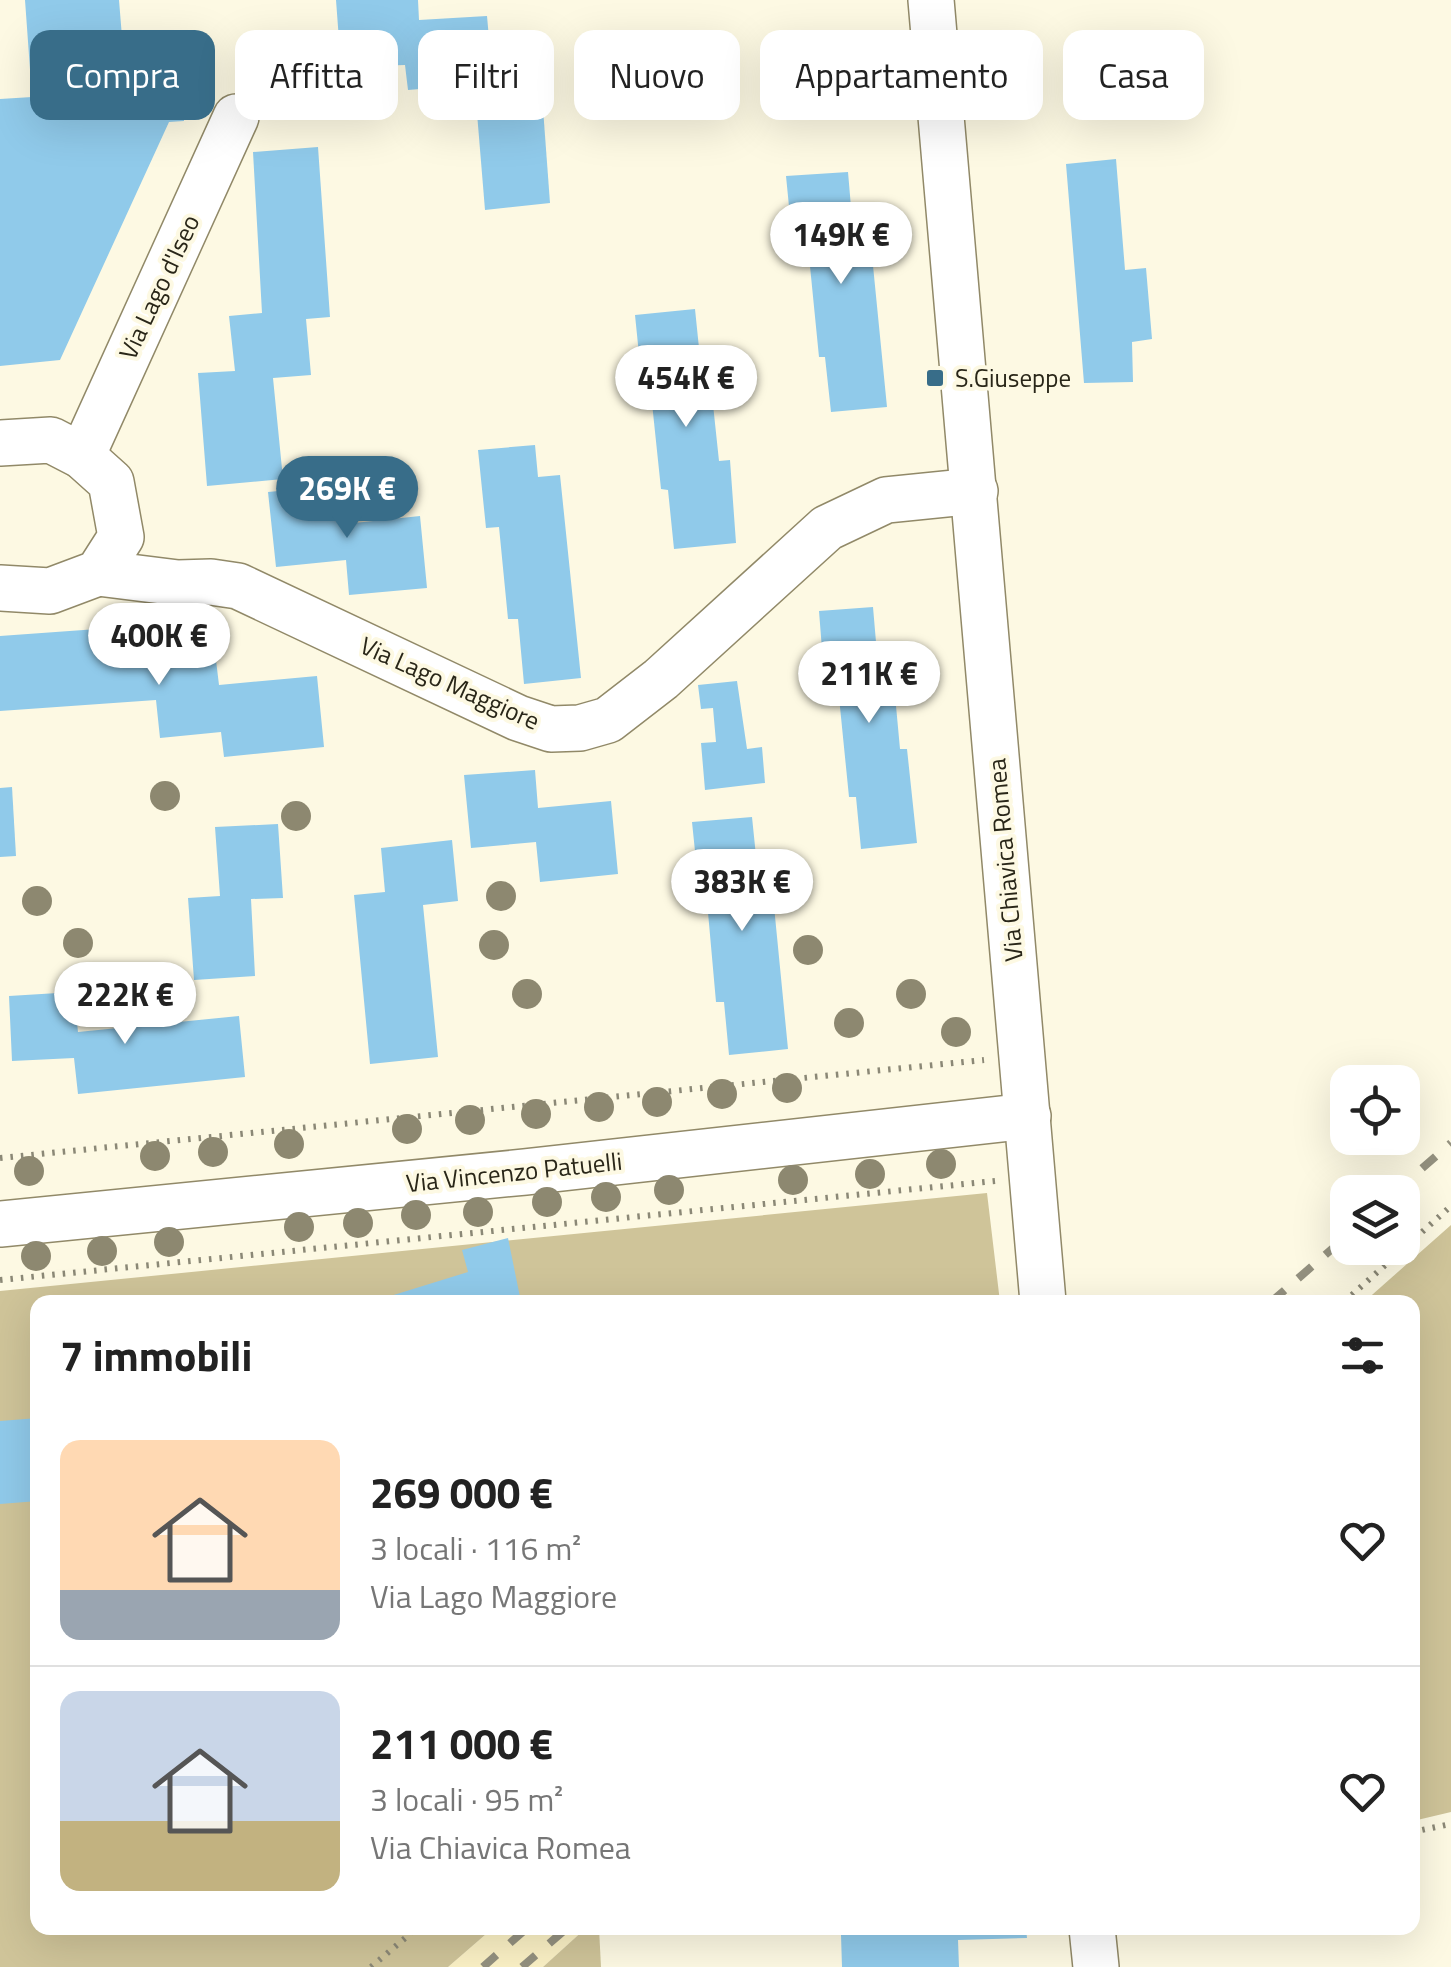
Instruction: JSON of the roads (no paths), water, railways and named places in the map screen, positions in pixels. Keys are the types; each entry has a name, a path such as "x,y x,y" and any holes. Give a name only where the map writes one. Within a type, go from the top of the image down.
{"street":[{"name":"Via Chiavica Romea","path":"931,0 1043,1295"},
{"name":"Via Lago d'Iseo","path":"82,456 235,119"},
{"path":"0,443 51,440 82,456 111,482 121,537 98,573 50,592 0,588"},
{"name":"Via Lago Maggiore","path":"98,573 238,586 518,718 551,729 580,728 608,720 660,679 826,528 886,500 975,491"},
{"name":"Via Vincenzo Patuelli","path":"0,1224 526,1172 1028,1116"},
{"path":"1093,1935 1096,1967"}],"railway":[{"path":"1414,1175 1451,1143"},
{"path":"1279,1295 1330,1251"},
{"path":"483,1967 519,1935"},
{"path":"522,1967 559,1935"}],"place":[{"name":"S.Giuseppe","path":"935,378"}]}
